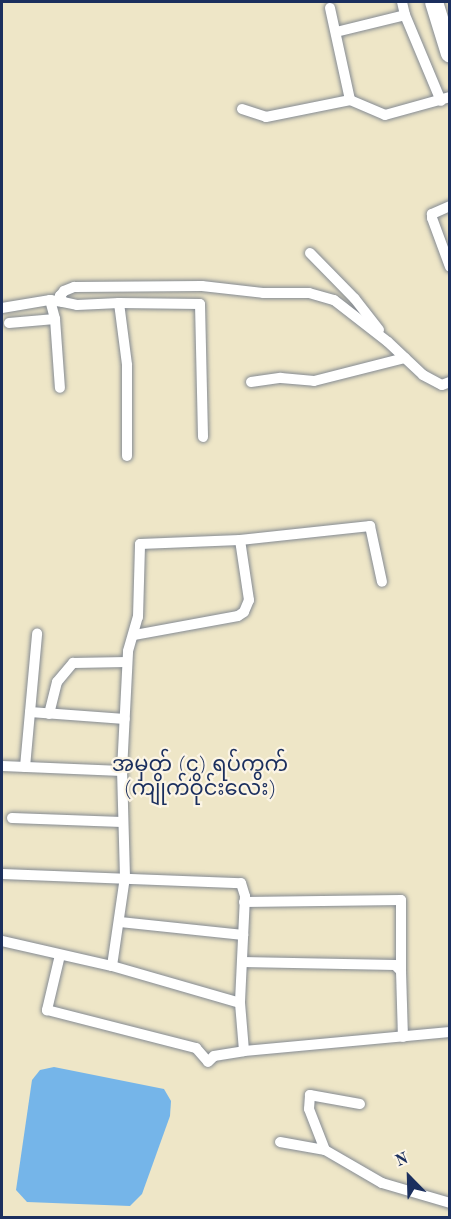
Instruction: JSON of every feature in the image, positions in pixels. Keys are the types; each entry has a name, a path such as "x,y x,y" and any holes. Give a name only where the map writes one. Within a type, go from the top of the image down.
{"highway":[{"path":"434,2 450,54"},
{"path":"445,2 450,20"}],"street":[{"path":"242,109 266,117 350,100 386,115 445,99 405,15 402,2"},
{"path":"330,8 350,100"},
{"path":"336,32 405,15"},
{"path":"450,206 432,214 450,267"},
{"path":"310,253 355,299 388,342"},
{"path":"63,302 60,296 64,291 74,287 202,285 262,293 309,293 334,300 388,342 423,375 442,385 450,382"},
{"path":"50,300 55,319 60,388"},
{"path":"2,308 50,300 78,305 200,304 203,437"},
{"path":"119,303 127,365 127,456"},
{"path":"9,323 55,319"},
{"path":"251,381 281,378 314,381 405,358"},
{"path":"112,966 120,922 124,877 122,771 124,719 127,662 138,617 140,544 240,540 370,526 382,582"},
{"path":"134,635 238,616 244,612 249,600 240,540"},
{"path":"25,767 37,634"},
{"path":"49,714 57,682 73,663 127,662"},
{"path":"30,712 124,719"},
{"path":"2,766 122,771"},
{"path":"12,818 122,822"},
{"path":"2,874 237,881 244,887 240,1003 244,1051"},
{"path":"244,902 401,900 403,1037"},
{"path":"120,922 243,935"},
{"path":"2,941 112,966 240,1003"},
{"path":"60,955 47,1010 196,1048 208,1062 214,1056 244,1051 450,1032"},
{"path":"242,962 383,964 394,965 401,971"},
{"path":"325,1150 309,1109 310,1095 360,1104"},
{"path":"280,1142 325,1150 382,1183 450,1203"}],"water":[{"path":"54,1067 164,1089 171,1101 170,1116 142,1194 130,1206 27,1202 16,1190 32,1080 40,1070"}],"district":[{"name":"အမှတ် (၄) ရပ်ကွက် (ကျိုက်ဝိုင်းလေး)","path":"200,778"}]}
